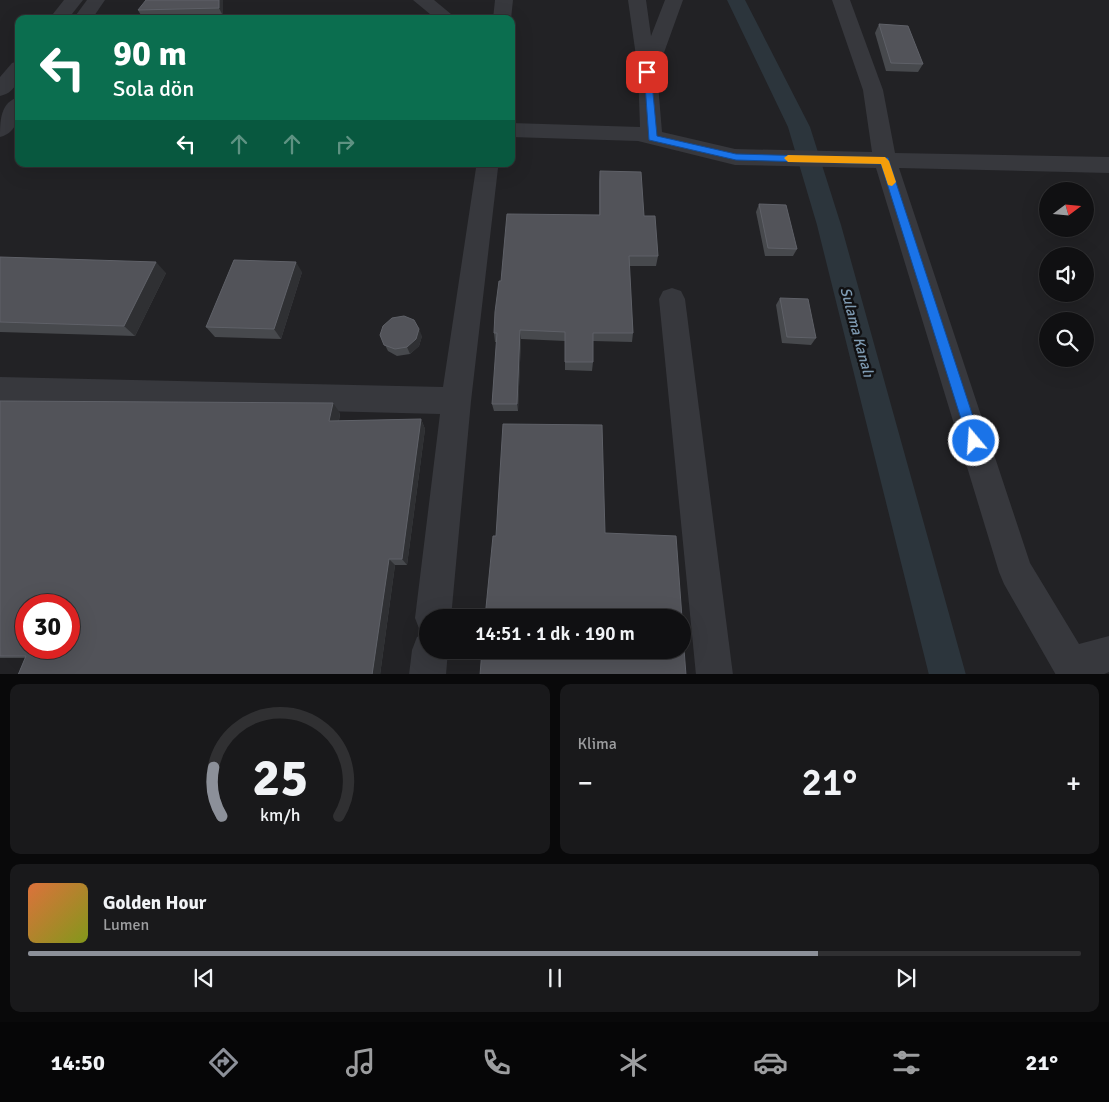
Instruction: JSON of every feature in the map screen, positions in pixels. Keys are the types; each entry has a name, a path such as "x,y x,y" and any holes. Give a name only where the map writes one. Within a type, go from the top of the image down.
{"street":[{"path":"61,15 74,0"},
{"path":"85,15 96,0"},
{"path":"422,0 443,15"},
{"path":"502,15 504,0"},
{"path":"637,0 647,72 652,138"},
{"path":"647,72 674,0"},
{"path":"841,0 873,90 885,161 1016,572 1075,670 1109,654"},
{"path":"0,90 15,72"},
{"path":"6,124 15,110"},
{"path":"515,130 638,134 736,157 1109,165"},
{"path":"434,609 456,401 487,168"},
{"path":"672,299 715,674"},
{"path":"0,390 456,401"},
{"path":"427,674 429,659"}],"shaded area":[{"path":"0,0 1109,0 1109,674 0,674"}],"building":[{"path":"146,0 219,0 219,8 138,10"},
{"path":"879,24 908,26 923,64 891,63"},
{"path":"600,171 641,172 644,216 655,216 658,256 629,256 633,333 593,333 593,362 565,362 565,332 520,330 517,404 492,404 497,333 494,333 495,312 499,281 501,281 507,214 600,215"},
{"path":"759,204 786,205 797,249 768,248"},
{"path":"0,257 156,262 124,326 0,322"},
{"path":"234,260 296,262 274,329 206,327"},
{"path":"780,298 808,299 816,338 787,337"},
{"path":"404,316 414,320 419,329 416,339 407,347 395,349 384,345 380,335 383,326 392,318"},
{"path":"0,401 333,403 329,421 421,419 402,559 389,559 372,674 18,674 25,659 80,659 80,594 15,594 15,656 0,656"},
{"path":"503,424 602,425 605,533 676,536 681,609 486,609 493,536 496,536"},
{"path":"481,659 685,659 686,674 480,674"}],"waterway":[{"name":"Sulama Kanalı","path":"736,0 799,127 829,225 948,674"}],"slow traffic":[{"path":"788,158 885,161 892,182"}],"route":[{"path":"647,72 652,138 736,157 885,161 974,441"}]}
